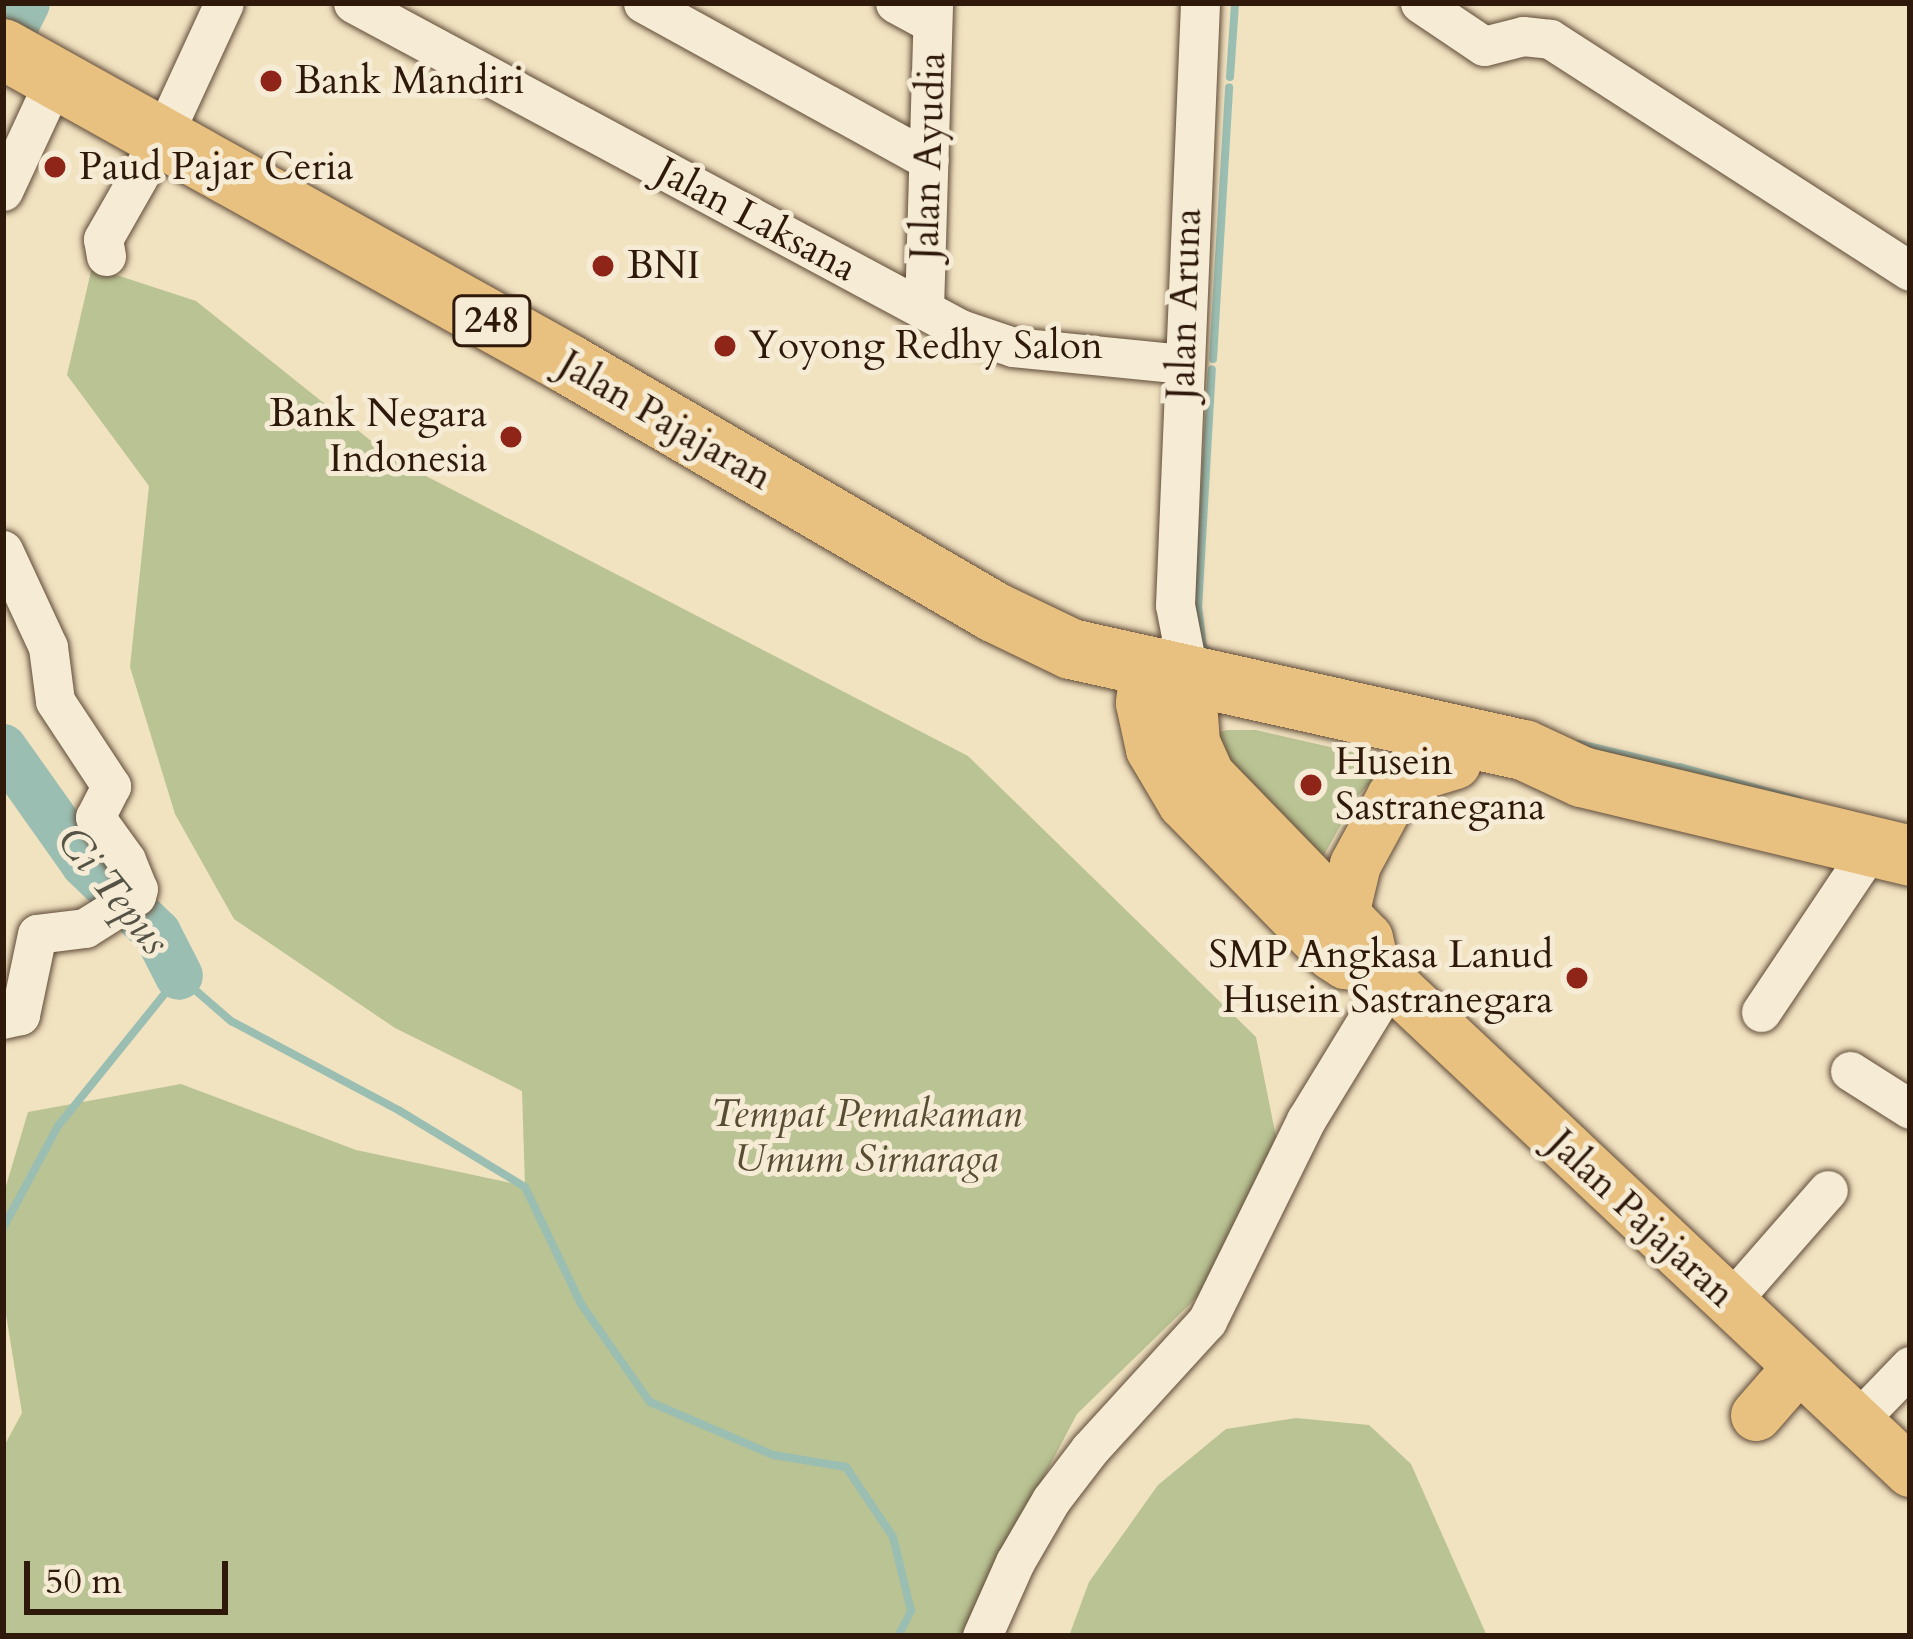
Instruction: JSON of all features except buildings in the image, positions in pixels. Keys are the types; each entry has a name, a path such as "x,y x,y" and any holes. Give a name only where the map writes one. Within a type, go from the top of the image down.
{"highway":[{"name":"Jalan Pajajaran","path":"15,72 155,149 776,529 1038,669 1165,686"},
{"path":"1165,686 1268,721 1520,778 1582,777"},
{"path":"1165,686 1524,751 1582,777 1891,851"}],"main road":[{"name":"Jalan Pajajaran","path":"1165,686 1209,775 1367,938 1382,973 1910,1471"},
{"name":"Jalan Pajajaran","path":"1165,686 1157,764 1183,803 1330,954 1382,973"},
{"path":"1343,914 1355,864 1392,796 1409,777 1455,763"},
{"path":"1756,1415 1797,1368"}],"street":[{"path":"106,256 103,238 155,149 224,3"},
{"name":"Jalan Laksana","path":"353,3 924,309 1013,347 1182,364"},
{"path":"644,3 928,160"},
{"path":"895,3 932,13"},
{"name":"Jalan Aruna","path":"1165,686 1175,604 1200,3"},
{"path":"1420,3 1484,46 1523,36 1550,39 1910,271"},
{"name":"Jalan Ayudia","path":"924,309 932,13"},
{"path":"3,191 15,72"},
{"path":"3,550 48,647 55,700 111,786 95,817 126,860 122,905 85,928 37,934 20,1015 3,1019"},
{"path":"1761,1012 1891,851"},
{"path":"982,1636 1015,1562 1051,1500 1090,1449 1207,1321 1382,973"},
{"path":"1850,1071 1910,1109"},
{"path":"1729,1303 1828,1190"},
{"path":"1856,1422 1910,1366"}],"green space":[{"name":"Tempat Pemakaman Umum Sirnaraga","path":"92,267 196,301 395,460 968,756 1256,1037 1278,1147 1225,1270 1077,1414 993,1573 970,1636 3,1636 3,1448 22,1413 3,1296 3,1196 28,1112 181,1084 356,1150 525,1186 522,1091 395,1028 234,919 175,814 130,667 149,486 67,375"},
{"path":"1256,730 1391,761 1356,798 1324,855 1319,877 1213,770 1214,734"},
{"path":"1296,1418 1369,1425 1411,1464 1487,1636 1069,1636 1089,1582 1158,1485 1226,1429"}],"waterway":[{"name":"Ci Tepus","path":"3,49 26,3"},
{"path":"1230,77 1235,3"},
{"path":"1213,359 1229,87"},
{"path":"1211,653 1203,647 1198,609 1212,369"},
{"path":"1579,744 1677,767"},
{"name":"Ci Tepus","path":"3,748 85,864 157,933 179,976"},
{"path":"1680,767 1798,800"},
{"path":"3,1228 58,1126 179,976 231,1021 400,1111 525,1187 581,1304 650,1402 773,1455 846,1467 893,1537 911,1611 898,1636"}],"place":[{"name":"Bank Mandiri","path":"271,81"},
{"name":"Paud Pajar Ceria","path":"55,167"},
{"name":"BNI","path":"603,266"},
{"name":"Yoyong Redhy Salon","path":"725,346"},
{"name":"Bank Negara Indonesia","path":"511,437"},
{"name":"Husein Sastranegana","path":"1311,785"},
{"name":"SMP Angkasa Lanud Husein Sastranegara","path":"1577,978"}]}
